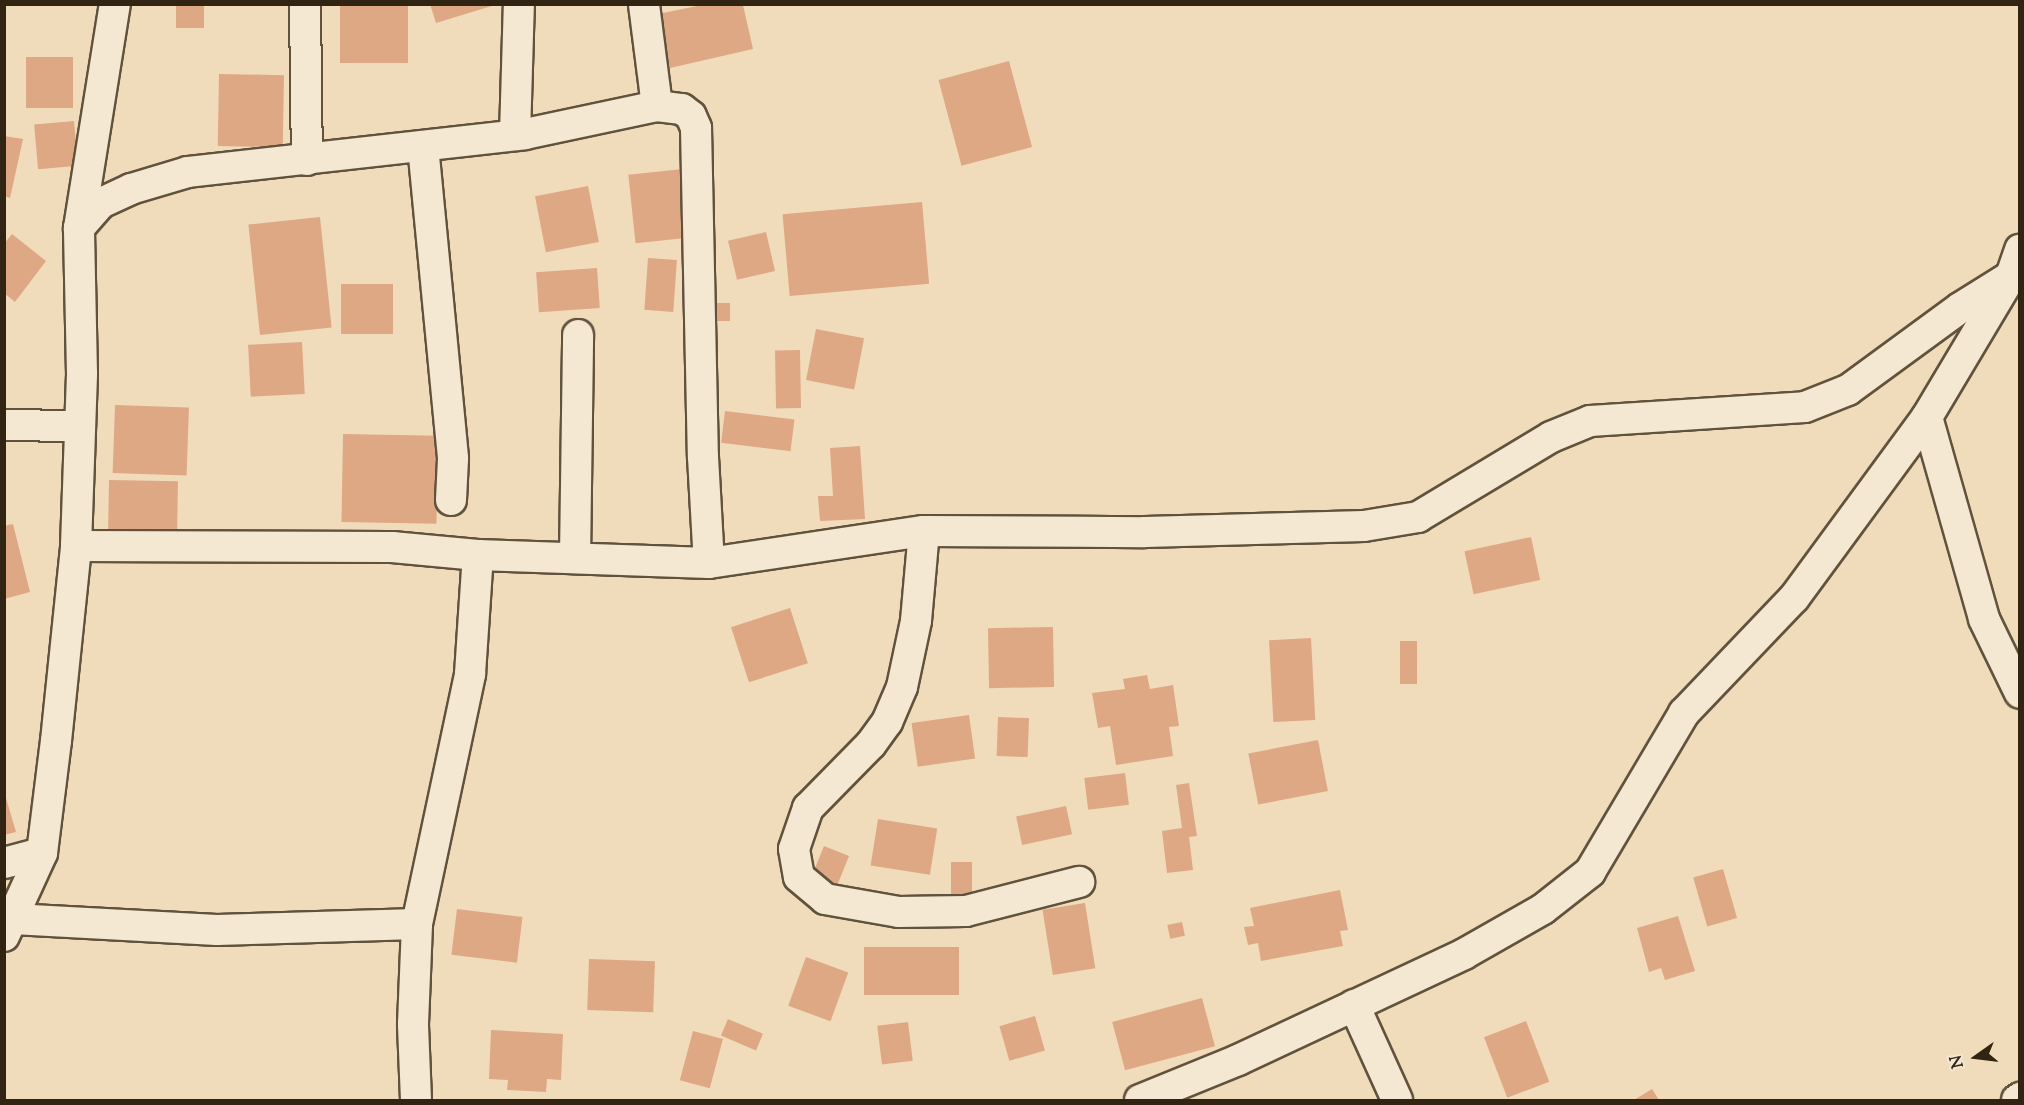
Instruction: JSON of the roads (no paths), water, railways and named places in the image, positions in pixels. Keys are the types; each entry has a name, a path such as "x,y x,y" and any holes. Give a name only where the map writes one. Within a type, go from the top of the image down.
{"street":[{"path":"115,4 78,228 80,426 76,546 42,852 9,928 217,930 417,924"},
{"path":"306,4 306,160"},
{"path":"515,135 519,4"},
{"path":"644,4 657,106"},
{"path":"78,228 101,203 131,189 188,172 515,135 657,106 682,109 691,116 696,128 702,457 710,563"},
{"path":"423,146 453,459 451,500"},
{"path":"76,546 392,547 477,555 710,563 924,531 1157,532 1364,526 1418,518 1551,436 1590,421 1805,407 1848,390 1960,308 2015,263"},
{"path":"1140,1101 1238,1060 1504,931 1543,909 1590,872 1684,713 1794,598 1927,417 2015,263"},
{"path":"575,558 578,335"},
{"path":"1927,417 1984,619 2019,693"},
{"path":"4,425 80,426"},
{"path":"924,531 916,621 902,687 887,722 871,744 808,808 794,849 799,877 825,899 898,912 966,911 1079,882"},
{"path":"416,1101 413,1024 417,924 470,674 477,555"},
{"path":"4,863 42,852"},
{"path":"1353,1005 1397,1101"}]}
